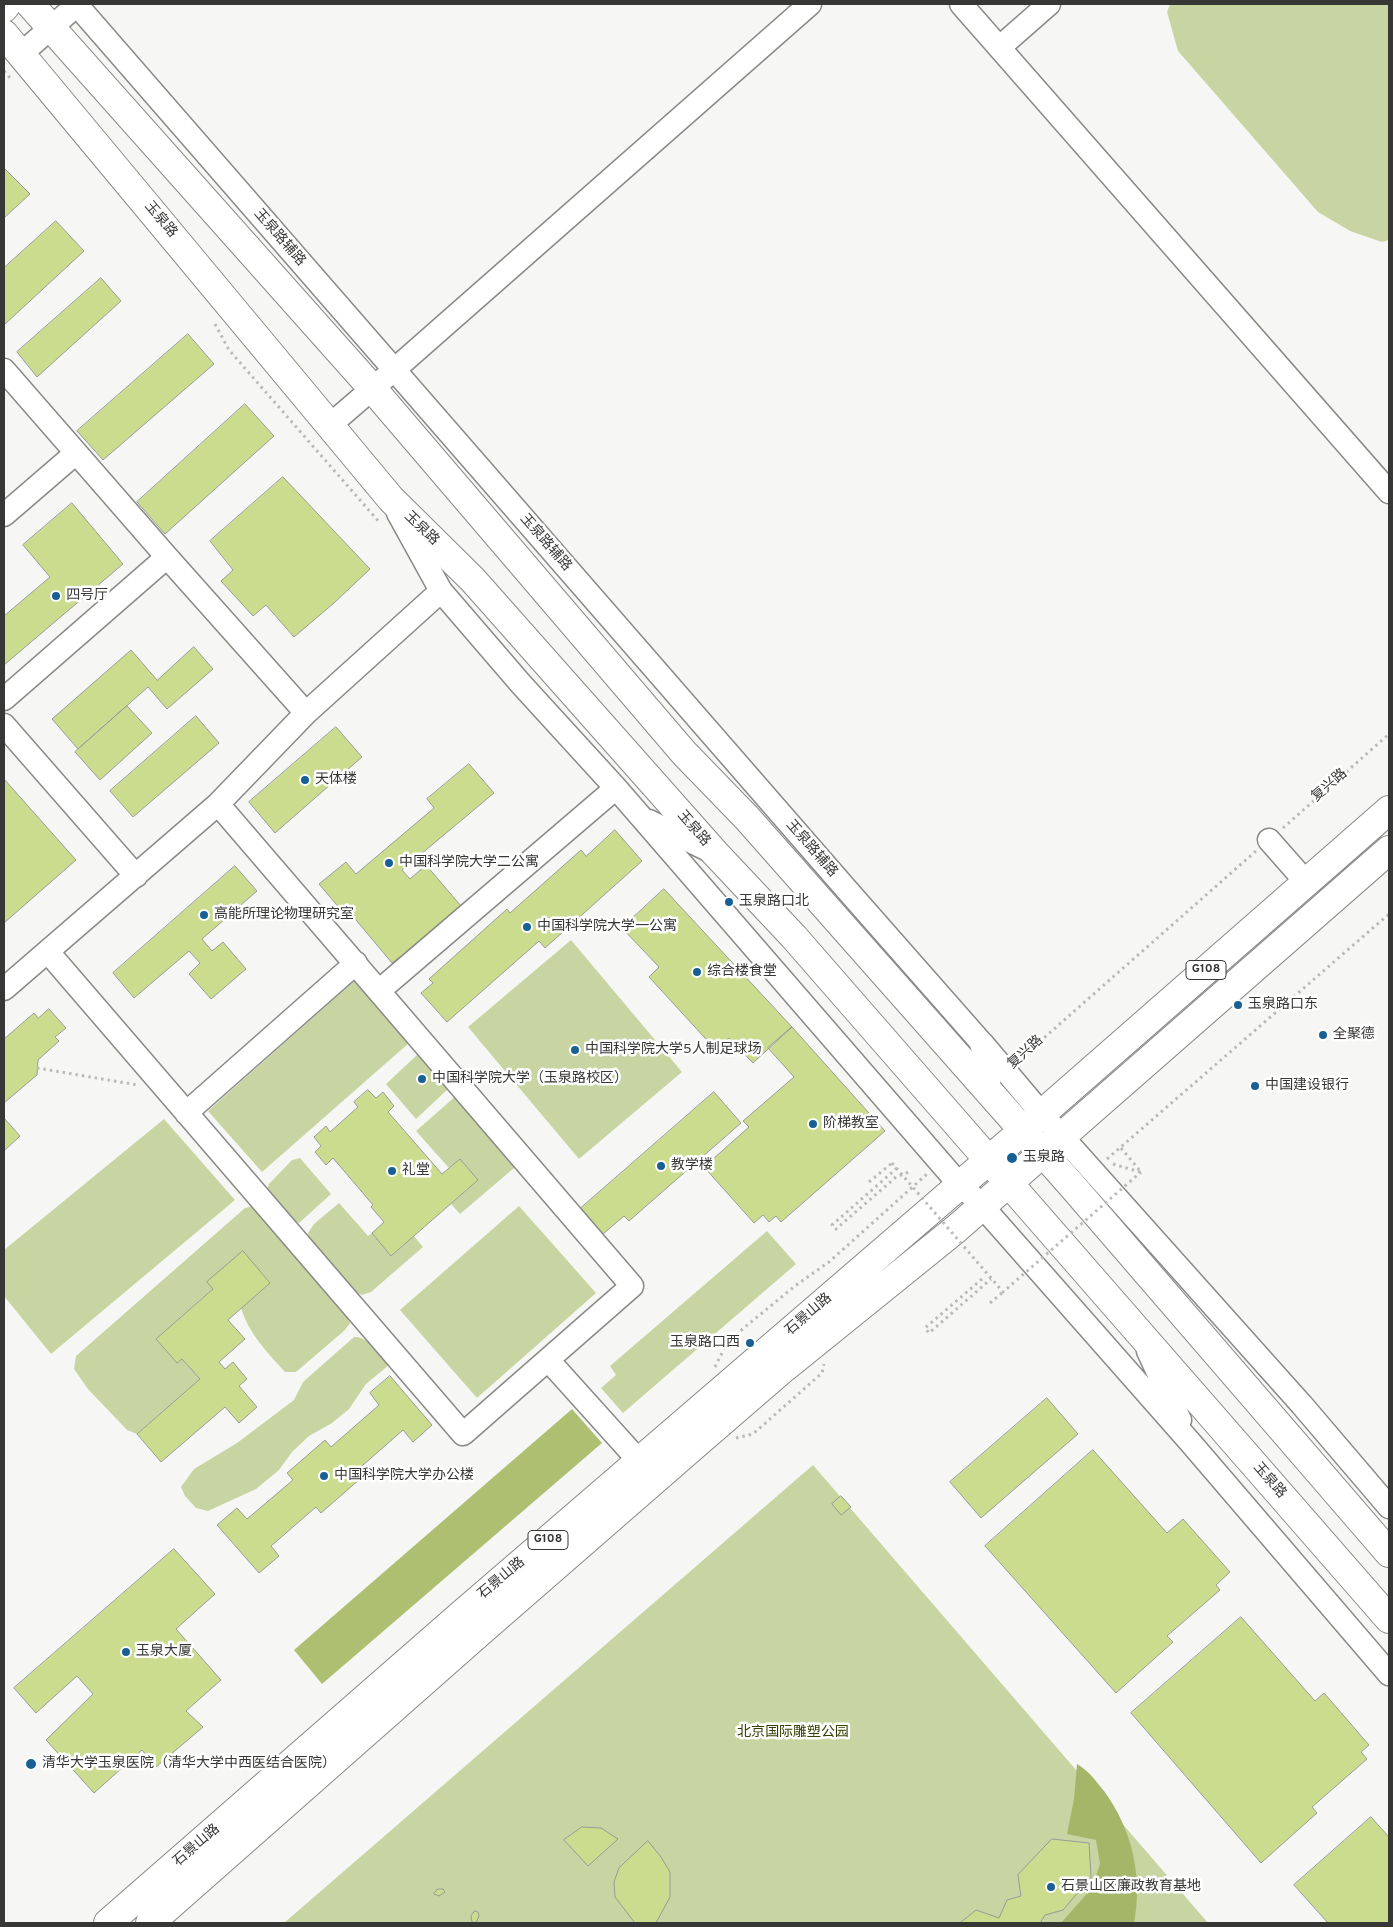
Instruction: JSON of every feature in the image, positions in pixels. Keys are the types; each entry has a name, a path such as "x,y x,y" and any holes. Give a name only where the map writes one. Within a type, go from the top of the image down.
{"main road":[{"path":"4,8 7,4"},
{"path":"30,4 372,388 684,753 747,818 990,1093 1031,1121 1298,1448 1389,1552"},
{"name":"玉泉路","path":"12,44 391,499 473,580 715,854 794,937 1389,1619"},
{"name":"G108","path":"989,1160 1031,1121 1389,810"},
{"name":"G108","path":"1009,1182 1389,850"},
{"name":"石景山路","path":"108,1923 463,1613 989,1160"},
{"name":"石景山路","path":"150,1923 480,1632 784,1368 1009,1182"}],"street":[{"path":"12,44 51,26 77,4"},
{"name":"玉泉路辅路","path":"77,4 980,1041 987,1063 990,1093"},
{"path":"330,424 394,370 810,4"},
{"path":"961,4 1389,492"},
{"path":"1000,47 1049,4"},
{"path":"4,370 306,713"},
{"path":"4,515 76,453"},
{"path":"391,499 440,592 616,788 960,1184 982,1206 1190,1442 1389,1674"},
{"path":"4,699 167,557"},
{"path":"4,989 218,804 306,713 440,592"},
{"path":"4,725 136,876"},
{"path":"380,990 616,788"},
{"path":"48,952 462,1434 549,1361 632,1286 380,990 218,804"},
{"path":"639,816 715,854"},
{"path":"1269,840 1306,882"},
{"path":"186,1113 356,963"},
{"path":"980,1041 1007,1071 1031,1121"},
{"path":"1052,1145 1102,1168 1248,1345 1389,1507"},
{"path":"1140,1332 1190,1442"},
{"path":"1248,1345 1298,1448"},
{"path":"549,1361 640,1462"}],"path":[{"name":"复兴路","path":"1007,1071 1389,734"},
{"path":"1102,1168 1121,1148 1389,914"},
{"path":"37,1068 166,1090"},
{"path":"1121,1148 1141,1172"},
{"path":"712,1371 728,1341 795,1286 829,1262 941,1162"},
{"path":"869,1182 892,1163 1003,1292"},
{"path":"897,1168 832,1225 836,1229 896,1177 908,1172"},
{"path":"1102,1168 1141,1172"},
{"path":"990,1303 1141,1172"},
{"path":"982,1279 925,1328 929,1333 991,1279"}],"green space":[{"path":"1170,4 1387,4 1389,7 1389,240 1382,242 1350,231 1318,212 1178,51 1167,12"},
{"name":"中国科学院大学5人制足球场","path":"571,940 682,1072 579,1159 468,1027"},
{"path":"354,981 409,1043 262,1172 208,1111"},
{"path":"417,1055 421,1056 447,1084 448,1089 416,1119 386,1084"},
{"path":"457,1095 515,1162 514,1168 460,1214 451,1204 478,1180 460,1160 449,1168 416,1131"},
{"path":"164,1119 235,1200 51,1354 4,1296 4,1250"},
{"path":"300,1158 331,1194 299,1223 294,1220 267,1189 269,1184 292,1160"},
{"path":"339,1203 368,1236 372,1233 391,1256 414,1236 423,1247 371,1292 362,1295 356,1292 309,1239 308,1233 314,1224"},
{"path":"255,1206 347,1316 350,1323 345,1330 296,1372 285,1372 265,1350 244,1317 241,1308 270,1283 243,1251 213,1289 156,1339 177,1363 182,1359 200,1379 137,1434 127,1430 88,1389 74,1369 76,1356 245,1208"},
{"path":"519,1206 596,1293 477,1398 400,1310"},
{"path":"767,1231 796,1264 623,1413 601,1388 616,1375 610,1366"},
{"path":"354,1337 364,1339 369,1343 389,1365 366,1384 349,1409 332,1423 309,1436 292,1452 279,1470 256,1489 208,1511 196,1508 185,1496 181,1487 194,1469 237,1443 294,1400 303,1382"},
{"name":"北京国际雕塑公园","path":"813,1465 1208,1923 284,1923"}],"shaded area":[{"path":"572,1409 602,1443 322,1684 294,1650"},
{"path":"1077,1764 1104,1791 1122,1821 1128,1837 1136,1871 1137,1888 1134,1923 1061,1923 1092,1888 1100,1864 1096,1840 1067,1834 1074,1799"}],"building":[{"path":"4,168 30,194 4,218"},
{"path":"56,221 84,251 4,325 4,268"},
{"path":"101,278 121,301 37,377 17,352"},
{"path":"188,334 214,364 103,460 77,431"},
{"path":"245,404 274,436 165,534 137,502"},
{"path":"283,477 370,569 294,637 266,605 253,616 221,581 233,570 210,541"},
{"name":"四号厅","path":"72,503 123,564 4,665 4,616 50,577 23,545"},
{"path":"194,647 213,669 167,709 148,687 78,749 52,719 131,650 157,680"},
{"path":"127,706 152,733 100,780 75,752"},
{"path":"196,716 219,743 133,817 110,791"},
{"name":"天体楼","path":"336,727 362,757 275,833 249,802"},
{"name":"中国科学院大学二公寓","path":"469,764 494,793 402,870 410,879 426,865 461,906 407,951 410,955 404,960 401,956 392,963 351,914 347,917 319,884 346,862 356,874 434,808 427,799"},
{"path":"4,779 76,860 4,923"},
{"name":"中国科学院大学一公寓","path":"615,830 642,861 545,948 539,941 447,1022 421,993 433,983 429,979 507,909 510,913 581,850 586,856"},
{"name":"高能所理论物理研究室","path":"235,866 257,891 202,939 212,951 223,942 246,969 211,999 189,974 200,963 189,951 134,998 113,973"},
{"name":"综合楼食堂","path":"664,889 792,1027 753,1063 729,1038 716,1050 649,977 659,967 622,928"},
{"path":"49,1009 66,1028 55,1037 59,1041 38,1060 37,1075 4,1103 4,1039 34,1013 38,1018"},
{"name":"阶梯教室","path":"792,1027 885,1131 781,1222 776,1216 769,1222 763,1215 754,1223 704,1167 749,1127 743,1121 794,1077 768,1048"},
{"name":"礼堂","path":"368,1090 376,1098 383,1092 394,1106 388,1112 442,1174 460,1159 478,1180 391,1256 372,1233 384,1222 371,1207 373,1205 333,1158 326,1165 315,1152 321,1146 314,1137 326,1126 330,1132 358,1107 354,1102"},
{"name":"教学楼","path":"714,1092 741,1123 629,1221 624,1216 603,1234 580,1209"},
{"path":"4,1118 20,1136 4,1151"},
{"path":"243,1251 270,1283 228,1320 245,1339 219,1362 225,1369 233,1362 247,1379 239,1386 257,1407 239,1423 225,1407 161,1462 137,1434 200,1379 182,1359 177,1363 156,1339 213,1289 207,1282"},
{"name":"中国科学院大学办公楼","path":"390,1376 432,1425 413,1442 403,1430 354,1473 360,1479 321,1513 316,1507 271,1546 279,1556 259,1573 217,1525 237,1508 247,1519 293,1480 287,1473 325,1440 331,1447 379,1405 370,1393"},
{"path":"1047,1398 1078,1434 981,1518 950,1482"},
{"path":"1093,1450 1167,1533 1183,1519 1230,1572 1216,1585 1220,1590 1167,1636 1173,1642 1116,1693 985,1546"},
{"path":"841,1496 851,1507 841,1515 832,1504"},
{"name":"玉泉大厦","path":"174,1549 215,1594 176,1629 221,1680 186,1711 203,1727 156,1767 142,1750 94,1793 46,1740 93,1694 77,1676 36,1713 14,1688"},
{"path":"1241,1617 1315,1701 1324,1693 1369,1745 1361,1752 1367,1759 1312,1807 1317,1813 1261,1863 1131,1713"},
{"path":"1371,1817 1389,1837 1389,1923 1328,1923 1294,1885"},
{"path":"582,1827 601,1828 618,1839 588,1866 564,1840"},
{"name":"石景山区廉政教育基地","path":"1052,1839 1089,1843 1091,1877 1063,1910 1045,1915 1040,1923 960,1923 976,1910 999,1918 1007,1900 1021,1896 1018,1875"},
{"path":"648,1841 670,1872 670,1897 656,1923 635,1923 615,1897 614,1882 619,1868"},
{"path":"438,1889 443,1889 445,1892 439,1896 434,1894"},
{"path":"475,1911 478,1912 479,1916 476,1923 472,1922 471,1916"}],"place":[{"name":"四号厅","path":"56,596"},
{"name":"天体楼","path":"305,780"},
{"name":"中国科学院大学二公寓","path":"389,863"},
{"name":"玉泉路口北","path":"729,902"},
{"name":"高能所理论物理研究室","path":"204,915"},
{"name":"中国科学院大学一公寓","path":"527,927"},
{"name":"综合楼食堂","path":"697,972"},
{"name":"玉泉路口东","path":"1238,1005"},
{"name":"全聚德","path":"1323,1035"},
{"name":"中国科学院大学5人制足球场","path":"575,1050"},
{"name":"中国科学院大学（玉泉路校区）","path":"422,1079"},
{"name":"中国建设银行","path":"1255,1086"},
{"name":"阶梯教室","path":"813,1124"},
{"name":"玉泉路","path":"1012,1158"},
{"name":"教学楼","path":"661,1166"},
{"name":"礼堂","path":"392,1171"},
{"name":"玉泉路口西","path":"750,1343"},
{"name":"中国科学院大学办公楼","path":"324,1476"},
{"name":"玉泉大厦","path":"126,1652"},
{"name":"清华大学玉泉医院（清华大学中西医结合医院）","path":"31,1764"},
{"name":"石景山区廉政教育基地","path":"1051,1887"}]}
